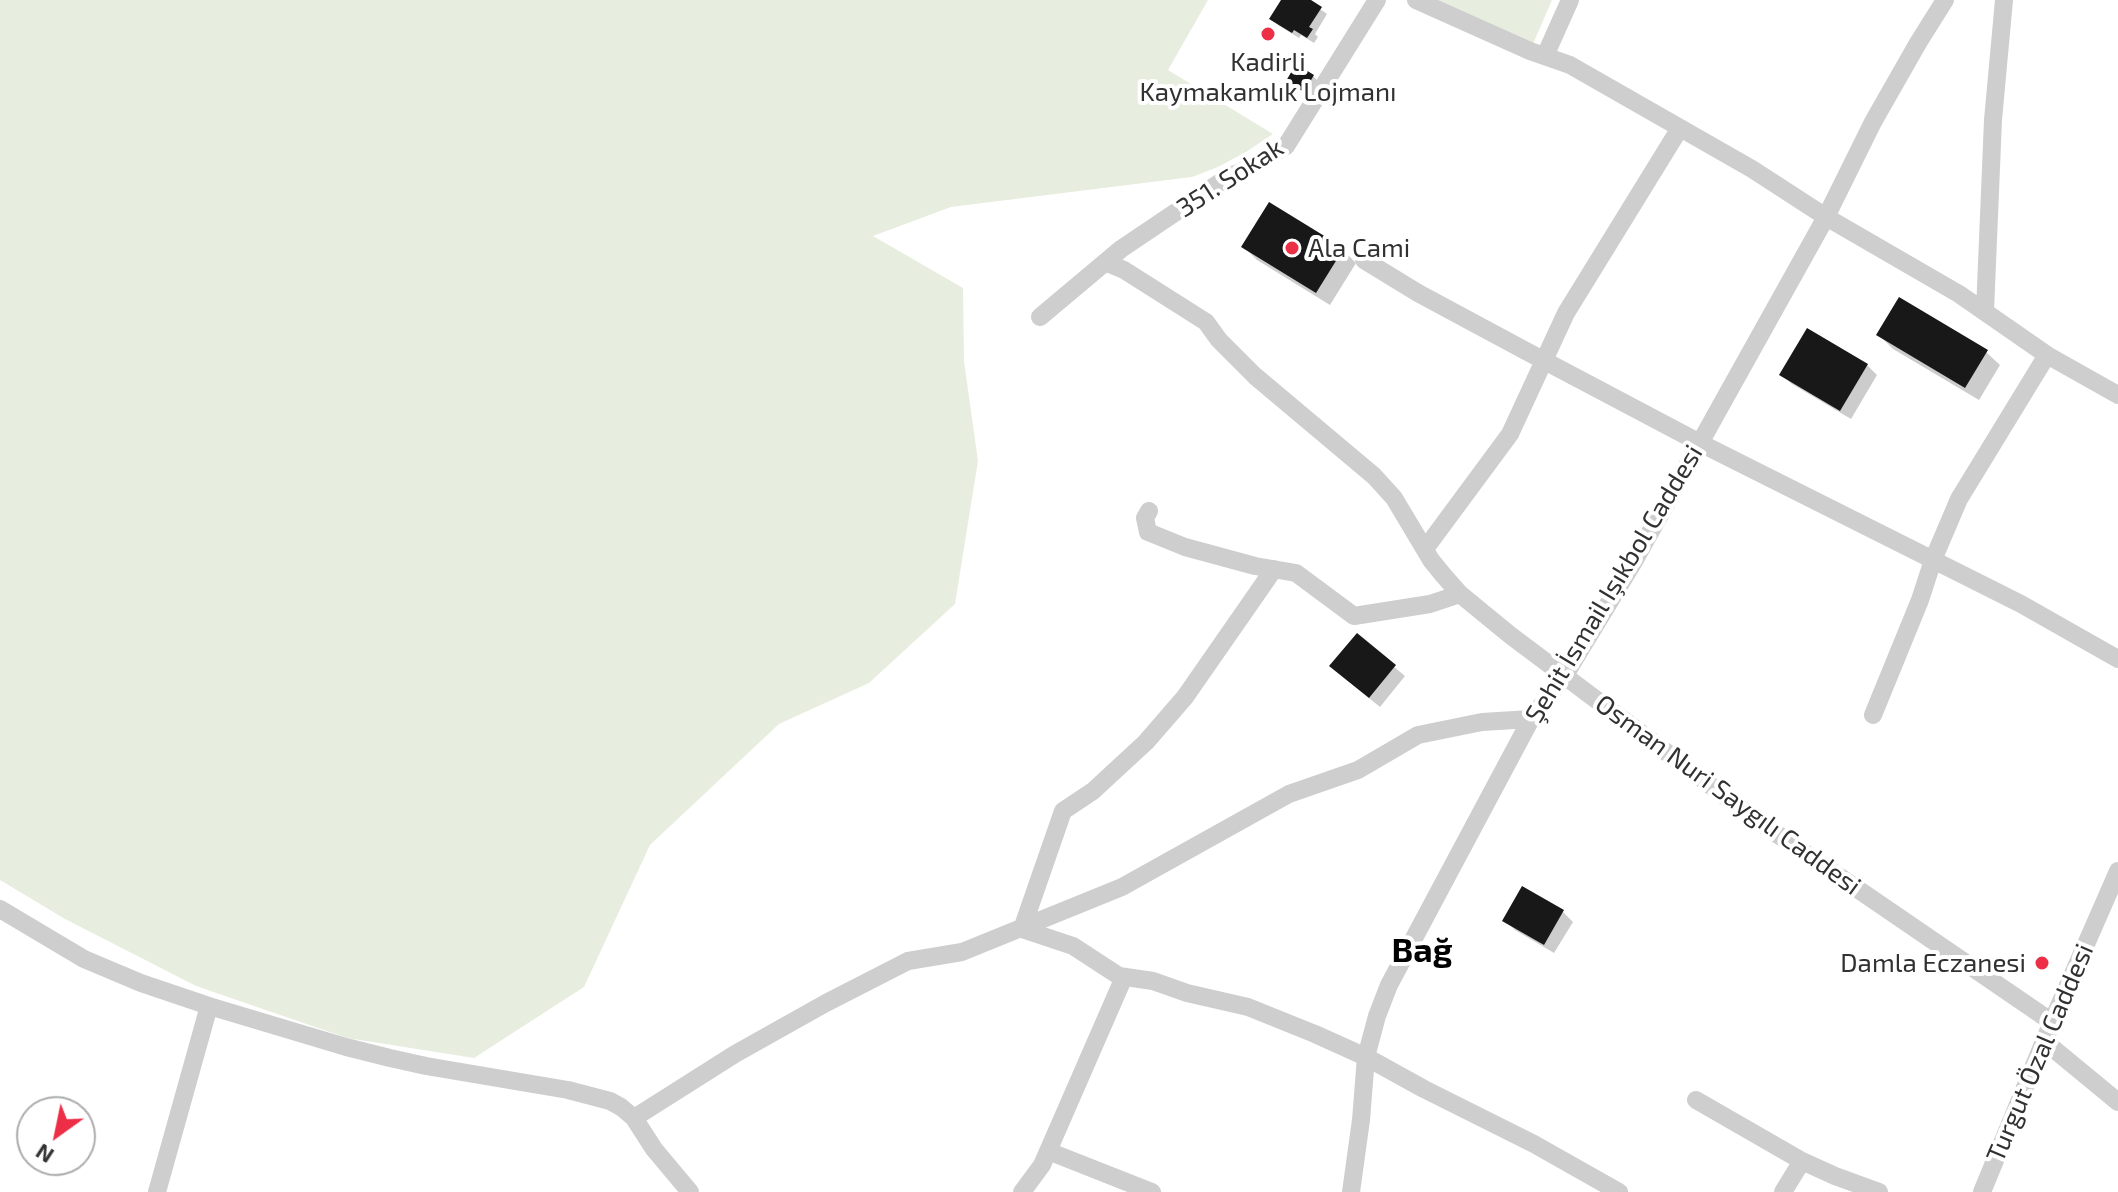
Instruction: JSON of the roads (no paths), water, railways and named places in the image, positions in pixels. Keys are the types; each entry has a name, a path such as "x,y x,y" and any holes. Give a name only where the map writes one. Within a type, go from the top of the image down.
{"street":[{"name":"351. Sokak","path":"1040,317 1121,249 1228,177 1286,146 1377,0"},
{"path":"1416,0 1570,65 1752,169 1826,217 1985,311 2047,355 2118,395"},
{"path":"1545,56 1570,0"},
{"name":"Şehit İsmail Işıkbol Caddesi","path":"1351,1192 1366,1057 1389,985 1531,719 1565,675 1633,563 1826,217 1873,122 1945,0"},
{"path":"1985,311 1993,120 2004,0"},
{"path":"1425,549 1510,434 1566,313 1680,128"},
{"path":"1364,260 1418,293 1545,361 1700,443 2021,604 2118,659"},
{"name":"Osman Nuri Saygılı Caddesi","path":"1105,262 1124,270 1206,322 1219,340 1293,411 1374,476 1394,498 1431,560 1460,594 1510,635 1758,821 2052,1022"},
{"path":"1873,715 1959,499 2047,355"},
{"path":"1149,511 1145,518 1148,532 1185,547 1255,566 1296,573 1354,616 1430,604 1460,594"},
{"path":"1022,929 1063,811 1093,791 1146,742 1185,697 1274,569"},
{"path":"634,1118 735,1054 908,961 962,952 1122,887 1289,794 1358,770 1418,735 1482,722 1531,719"},
{"name":"Turgut Özal Caddesi","path":"1982,1192 2116,878"},
{"path":"0,909 84,959 127,978 209,1006 390,1058 589,1095 621,1107 634,1118 654,1149 690,1192"},
{"path":"1022,929 1073,946 1119,976 1153,981 1187,993 1248,1007 1366,1057 1619,1192"},
{"path":"1022,1192 1042,1165 1124,977"},
{"path":"157,1192 209,1006"},
{"path":"2044,1041 2118,1102"},
{"path":"1696,1100 1802,1161 1879,1192"},
{"path":"1048,1151 1152,1192"},
{"path":"1783,1192 1802,1161"}],"place":[{"name":"Kadirli Kaymakamlık Lojmanı","path":"1268,34"},
{"name":"Ala Cami","path":"1292,248"},
{"name":"Damla Eczanesi","path":"2042,963"}],"district":[{"name":"Bağ","path":"1422,951"}]}
